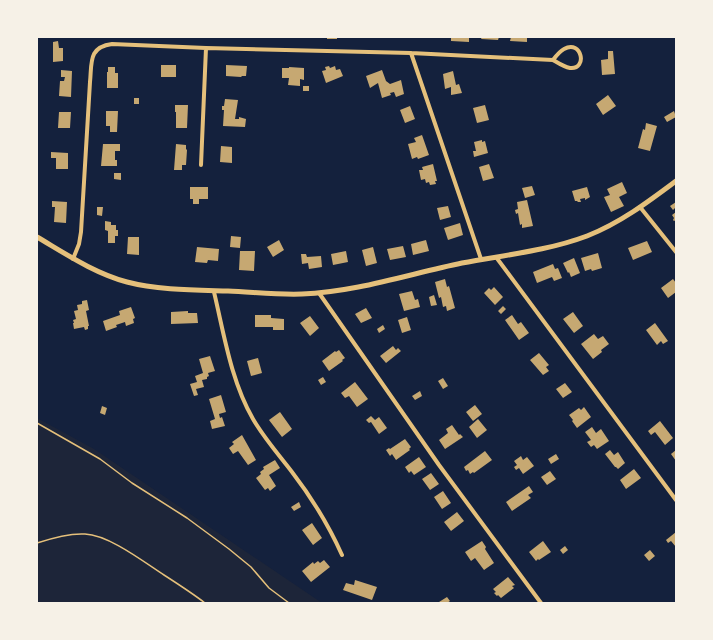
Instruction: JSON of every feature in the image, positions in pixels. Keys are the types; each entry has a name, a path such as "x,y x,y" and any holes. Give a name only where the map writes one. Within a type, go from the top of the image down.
{"street":[{"path":"74,259 82,232 92,58 94,52 98,48 112,44 411,53 553,60 572,69 581,62 581,56 580,52 574,48 568,47 563,49 553,60"},
{"path":"202,165 206,48"},
{"path":"411,53 481,259"},
{"path":"37,237 91,268 128,282 214,292 263,294 319,293 357,287 481,259 536,250 587,236 612,224 640,207 676,181"},
{"path":"640,207 676,252"},
{"path":"496,257 676,500"},
{"path":"214,292 229,355 238,387 246,406 261,433 292,472 333,533 342,555"},
{"path":"319,293 439,465 541,603"}],"path":[{"path":"37,423 100,459 132,483 187,518 251,567 269,588 289,603"},
{"path":"37,543 69,535 85,534 98,536 145,562 205,603"}],"shaded area":[{"path":"37,418 94,449 322,603 37,603"}],"building":[{"path":"327,37 337,37 337,39 327,39"},
{"path":"451,37 469,37 469,42 451,41"},
{"path":"482,37 499,37 498,40 481,39"},
{"path":"511,37 527,37 527,42 510,41"},
{"path":"58,41 59,48 63,48 63,61 53,62 53,42"},
{"path":"608,51 613,51 615,74 602,75 601,60 608,59"},
{"path":"161,65 176,65 176,77 161,77"},
{"path":"226,65 247,66 246,76 226,76"},
{"path":"329,66 330,68 335,66 336,70 340,69 343,76 326,83 322,71 326,70 325,67"},
{"path":"108,67 115,67 115,73 118,73 118,88 107,88"},
{"path":"282,68 304,68 304,80 300,79 300,86 288,85 289,78 282,78"},
{"path":"61,70 72,71 71,97 59,96 60,81 64,81 65,77 61,77"},
{"path":"382,70 386,81 390,84 401,80 404,94 396,97 394,92 390,93 391,95 382,98 378,83 370,88 366,76"},
{"path":"453,71 456,85 459,84 462,93 451,95 451,87 445,89 443,74"},
{"path":"303,86 309,86 309,91 303,91"},
{"path":"608,95 616,106 603,115 596,104"},
{"path":"134,98 139,98 139,104 134,104"},
{"path":"225,99 238,100 235,119 239,119 239,117 246,119 245,127 223,126 224,110 222,110 222,106 224,106"},
{"path":"175,105 188,105 187,128 176,128"},
{"path":"485,105 489,120 477,123 473,108"},
{"path":"410,106 415,119 405,123 400,110"},
{"path":"106,111 118,111 117,132 110,132 110,126 106,126"},
{"path":"674,111 676,117 667,122 664,117"},
{"path":"59,112 71,112 70,128 58,128"},
{"path":"646,123 657,126 650,151 638,148"},
{"path":"422,135 429,155 418,159 417,157 412,159 408,144 416,142 414,138"},
{"path":"482,140 482,142 485,141 488,153 474,157 473,151 476,151 474,142"},
{"path":"103,144 120,144 120,151 115,151 117,166 101,166"},
{"path":"176,144 186,145 186,165 182,165 182,170 174,170"},
{"path":"221,146 232,147 232,163 220,162"},
{"path":"51,152 68,153 68,169 56,169 56,158 51,158"},
{"path":"433,164 437,181 435,181 436,184 430,185 429,182 426,183 425,179 421,180 419,170 423,170 422,167"},
{"path":"489,164 494,178 483,181 479,167"},
{"path":"114,173 121,173 121,180 114,179"},
{"path":"622,182 627,193 619,197 624,206 611,212 604,197 610,195 607,189"},
{"path":"532,186 535,195 525,198 522,188"},
{"path":"190,187 208,187 208,199 199,199 199,204 193,204 193,199 190,199"},
{"path":"587,187 590,197 585,200 585,198 580,199 581,202 575,201 572,191"},
{"path":"527,200 533,226 522,228 518,213 516,214 515,210 518,209 517,202"},
{"path":"52,201 67,202 66,223 54,222 55,207 52,207"},
{"path":"676,202 676,209 675,208 673,210 670,206"},
{"path":"448,206 451,217 440,220 437,208"},
{"path":"97,207 103,207 102,216 97,215"},
{"path":"676,212 676,220 674,221 672,215"},
{"path":"105,221 111,222 111,225 116,225 118,236 115,236 115,243 108,243 108,231 105,230"},
{"path":"460,223 463,235 448,240 444,228"},
{"path":"231,236 241,237 240,248 230,247"},
{"path":"128,237 139,237 139,255 127,254"},
{"path":"279,240 284,250 273,257 267,247"},
{"path":"426,240 429,251 413,255 411,244"},
{"path":"647,241 652,252 633,260 628,248"},
{"path":"403,246 406,257 390,260 387,249"},
{"path":"197,247 219,249 218,261 208,260 207,263 195,262"},
{"path":"373,247 377,263 366,266 362,250"},
{"path":"240,251 255,251 254,271 239,270"},
{"path":"346,251 348,262 333,265 331,254"},
{"path":"598,253 602,268 592,271 591,269 585,271 581,258"},
{"path":"301,254 306,254 307,257 321,256 322,267 309,269 308,263 302,264"},
{"path":"574,258 580,273 571,277 563,263"},
{"path":"553,264 555,269 558,268 562,278 554,281 552,277 537,283 533,272"},
{"path":"445,279 447,287 449,286 455,308 447,311 446,306 443,307 441,297 439,298 435,282"},
{"path":"673,279 676,283 676,292 668,298 661,288"},
{"path":"494,287 503,297 495,305 484,293 489,288 491,290"},
{"path":"412,291 415,300 418,299 420,307 404,311 399,294"},
{"path":"434,295 437,305 431,306 429,297"},
{"path":"87,300 89,310 86,311 89,326 88,329 85,330 84,327 74,329 73,320 76,319 74,311 78,310 77,305 82,304 82,301"},
{"path":"503,306 506,309 501,314 498,311"},
{"path":"131,307 135,318 133,319 134,323 126,326 125,322 106,331 103,321 120,315 119,311"},
{"path":"366,308 372,318 361,323 355,314"},
{"path":"188,311 188,313 197,313 198,323 171,324 171,312"},
{"path":"573,312 583,326 574,333 563,319"},
{"path":"255,315 271,315 271,318 284,319 284,330 273,330 273,327 255,327"},
{"path":"512,315 518,324 521,322 529,333 519,340 505,320"},
{"path":"310,316 319,328 310,336 300,323"},
{"path":"407,317 411,330 402,333 398,320"},
{"path":"655,323 668,341 663,344 661,341 657,345 646,330"},
{"path":"383,325 385,329 379,333 377,329"},
{"path":"594,334 598,339 603,336 609,344 593,359 581,344"},
{"path":"393,346 396,350 398,348 401,351 386,363 380,356"},
{"path":"339,350 345,358 329,371 322,361 335,351 336,352"},
{"path":"539,353 549,365 546,367 549,371 543,375 530,360"},
{"path":"210,356 215,371 208,373 209,376 207,379 202,380 204,387 196,389 198,395 194,396 190,384 197,382 195,376 203,373 199,359"},
{"path":"258,358 262,373 251,376 247,361"},
{"path":"323,377 326,382 321,385 318,380"},
{"path":"443,378 448,386 443,389 438,381"},
{"path":"355,382 368,399 357,407 349,396 345,398 341,393"},
{"path":"565,383 572,392 563,398 556,389"},
{"path":"420,391 422,396 415,400 412,396"},
{"path":"221,395 226,412 219,414 220,418 222,417 225,426 212,429 210,421 215,419 209,399"},
{"path":"475,405 482,414 473,421 466,412"},
{"path":"102,406 107,408 105,415 100,413"},
{"path":"584,407 591,417 577,428 569,415 579,408 581,410"},
{"path":"280,412 292,429 282,437 269,420"},
{"path":"371,416 375,420 379,417 387,428 379,434 371,422 369,423 366,420"},
{"path":"478,419 487,430 477,438 469,427"},
{"path":"660,421 673,438 665,445 655,432 651,435 648,431"},
{"path":"452,425 459,435 460,434 463,437 445,449 439,440 448,433 446,429"},
{"path":"592,427 596,433 601,429 609,441 597,449 594,445 591,447 587,442 591,440 585,432"},
{"path":"242,435 256,460 248,465 238,451 233,454 229,448 234,444 232,442"},
{"path":"405,439 411,447 409,449 410,450 396,460 392,454 390,456 386,450"},
{"path":"610,450 614,455 618,452 625,463 618,469 605,454"},
{"path":"676,450 676,461 671,454"},
{"path":"485,451 492,460 474,473 473,472 470,474 468,470 466,471 464,467"},
{"path":"556,454 559,459 551,464 548,459"},
{"path":"521,456 523,460 527,457 534,466 523,474 519,468 516,470 514,467 517,465 514,461"},
{"path":"419,457 426,467 414,475 411,471 409,473 405,467"},
{"path":"275,460 280,468 269,475 276,486 270,491 268,488 265,490 256,478 261,474 260,472 264,469 263,467"},
{"path":"634,469 641,478 626,489 620,480"},
{"path":"550,471 556,479 547,485 541,477"},
{"path":"431,473 439,484 430,490 422,479"},
{"path":"529,486 533,492 528,495 531,498 512,511 506,502"},
{"path":"443,491 451,503 442,509 434,497"},
{"path":"299,502 301,507 294,511 291,507"},
{"path":"457,512 464,521 451,531 444,522"},
{"path":"312,523 322,538 313,545 302,530"},
{"path":"676,532 676,547 671,541 668,543 666,540"},
{"path":"482,541 494,563 484,570 475,558 471,561 465,552"},
{"path":"543,541 551,552 536,561 529,552"},
{"path":"565,546 568,550 563,554 560,550"},
{"path":"650,550 655,556 649,561 644,555"},
{"path":"324,560 330,567 311,582 302,571 313,562 314,564 318,561 320,563"},
{"path":"508,577 515,585 512,586 514,588 501,598 494,593 496,592 493,589"},
{"path":"355,580 377,587 372,600 343,590 346,583 354,585"},
{"path":"447,597 450,601 447,603 439,602"}]}
